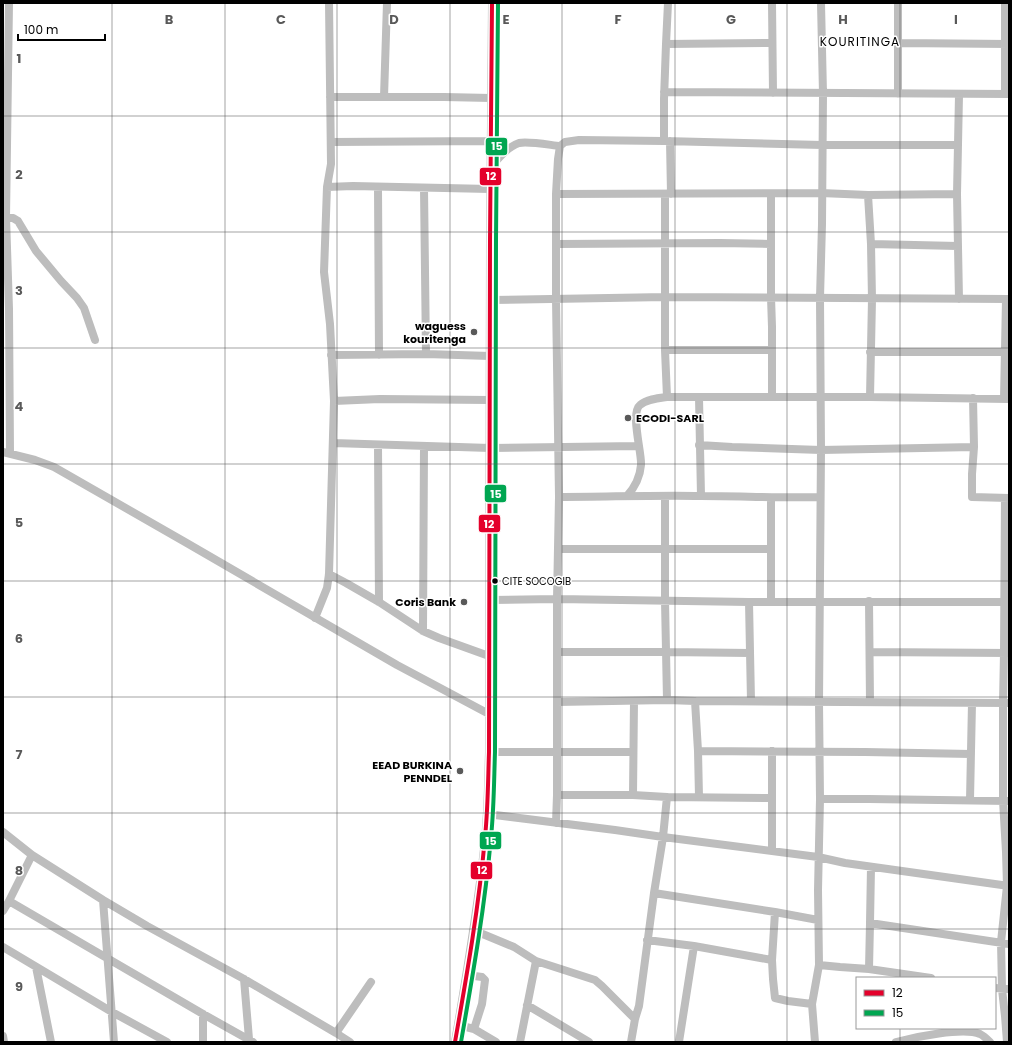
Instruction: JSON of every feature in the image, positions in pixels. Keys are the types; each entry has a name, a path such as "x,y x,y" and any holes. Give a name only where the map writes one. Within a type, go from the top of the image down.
{"street":[{"path":"9,3 6,34 6,452 54,467 397,665 489,714"},
{"path":"315,618 327,588 329,574 334,401 330,324 324,272 327,187 331,164 329,3"},
{"path":"384,97 387,3"},
{"path":"455,1042 467,974 484,849 487,814 490,600 490,142 492,3"},
{"path":"667,397 666,244 668,194 664,92 668,3"},
{"path":"772,3 773,93"},
{"path":"815,1042 812,1004 819,965 818,857 820,799 819,601 821,450 820,298 822,3"},
{"path":"898,3 898,94"},
{"path":"664,92 959,95 1007,94 1005,3"},
{"path":"666,44 772,44"},
{"path":"898,44 1007,44"},
{"path":"959,95 957,194 959,299"},
{"path":"330,97 491,98"},
{"path":"556,823 558,447 556,194 560,146 565,142 579,140 822,145 958,145"},
{"path":"331,142 490,142"},
{"path":"490,168 504,153 524,142 560,146"},
{"path":"327,187 353,186 490,189"},
{"path":"378,187 379,355"},
{"path":"424,188 426,354"},
{"path":"556,194 957,194"},
{"path":"772,194 772,397"},
{"path":"868,195 872,299 870,397"},
{"path":"5,217 13,218 18,221 36,251 77,298 84,308 95,340"},
{"path":"557,244 771,244"},
{"path":"871,244 958,246"},
{"path":"490,300 666,297 1007,299 1007,399 667,397 644,402 637,409 636,420 638,446 641,460 639,475 637,483 627,496"},
{"path":"666,350 772,350"},
{"path":"870,352 1007,352"},
{"path":"331,355 426,354 490,356"},
{"path":"698,397 701,496"},
{"path":"973,398 974,447 972,497 1007,498 1006,800 1008,886 1002,989 1007,1017 1006,1042"},
{"path":"334,401 394,399 490,400"},
{"path":"333,443 490,448 638,446"},
{"path":"378,445 379,602"},
{"path":"699,445 821,450 974,447"},
{"path":"423,631 424,446"},
{"path":"665,496 666,700"},
{"path":"558,497 820,497"},
{"path":"771,498 771,602"},
{"path":"558,549 771,549"},
{"path":"329,574 346,582 379,602 423,631 446,641 489,656"},
{"path":"490,600 1007,602"},
{"path":"869,601 870,702"},
{"path":"749,602 751,701"},
{"path":"557,652 750,653"},
{"path":"870,652 1007,653"},
{"path":"557,702 666,700 1006,703"},
{"path":"633,795 634,701"},
{"path":"695,701 699,797"},
{"path":"970,800 972,702"},
{"path":"698,751 819,751 971,754"},
{"path":"772,751 772,851"},
{"path":"489,752 633,752"},
{"path":"557,795 771,798"},
{"path":"631,1042 639,1006 647,940 663,837 667,797"},
{"path":"820,799 1006,800"},
{"path":"487,814 818,857 871,867 1008,886"},
{"path":"3,832 32,855 103,900 147,926 244,978 347,1041"},
{"path":"3,912 10,901 32,855"},
{"path":"869,969 871,867"},
{"path":"654,893 818,920"},
{"path":"103,900 114,1042"},
{"path":"10,901 251,1041"},
{"path":"775,912 772,960 772,979 775,998 812,1004"},
{"path":"870,923 1005,943"},
{"path":"473,930 514,947 536,960 595,980 635,1019"},
{"path":"647,940 694,946 772,960"},
{"path":"679,1042 694,946"},
{"path":"3,947 159,1040 167,1042"},
{"path":"520,1042 536,960"},
{"path":"819,965 869,969 924,977"},
{"path":"36,967 51,1042"},
{"path":"467,974 482,977 485,980 482,1004 474,1029"},
{"path":"244,978 251,1041"},
{"path":"336,1033 370,982"},
{"path":"527,1005 589,1042"},
{"path":"203,1014 203,1042"},
{"path":"458,1025 474,1029 496,1042"},
{"path":"896,1042 919,1036 953,1032 980,1034 990,1042"},
{"path":"3,1036 4,1042"}],"transit line":[{"name":"12","path":"455,1042 476,914 488,794 492,3"},
{"name":"15","path":"461,1042 482,914 494,794 498,3"}],"place":[{"name":"waguess kouritenga","path":"474,332"},
{"name":"ECODI-SARL","path":"628,418"},
{"name":"CITE SOCOGIB","path":"495,581"},
{"name":"Coris Bank","path":"464,602"},
{"name":"EEAD BURKINA PENNDEL","path":"460,771"}],"district":[{"name":"KOURITINGA","path":"860,42"}]}
